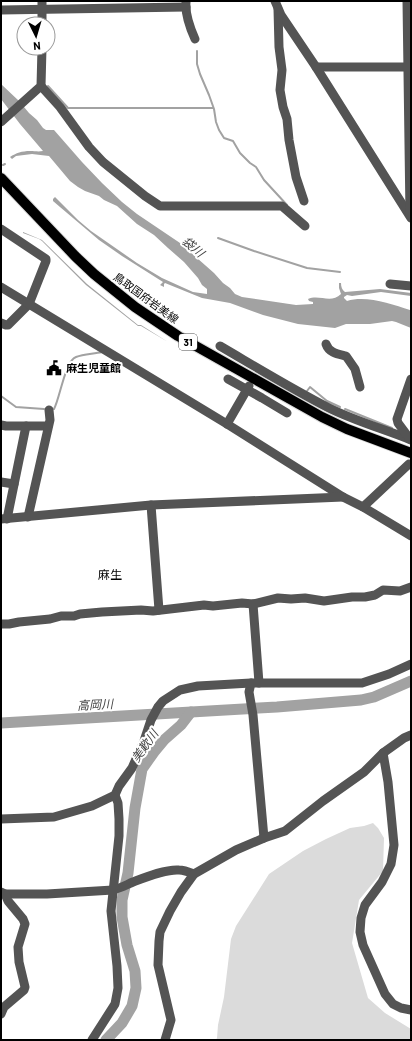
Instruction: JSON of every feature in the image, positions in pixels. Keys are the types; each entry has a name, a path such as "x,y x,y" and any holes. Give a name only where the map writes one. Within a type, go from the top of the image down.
{"main road":[{"name":"鳥取国府岩美線","path":"1,178 94,274 135,307 178,336 225,364 322,417 411,453"}],"street":[{"path":"407,1 410,217"},
{"path":"1,10 42,5 186,4 188,23 195,40"},
{"path":"42,5 42,16"},
{"path":"276,5 410,217"},
{"path":"276,5 282,70 280,90 287,119 289,140 296,177 304,201"},
{"path":"42,56 41,86 60,107 89,147 103,162 145,196 160,206 282,206 305,226"},
{"path":"316,67 409,67"},
{"path":"1,122 41,86"},
{"path":"1,229 46,258 28,304 8,325 1,323"},
{"path":"390,284 411,286"},
{"path":"1,287 227,424 343,497 363,507 411,536"},
{"path":"326,344 327,348 337,354 346,356 355,369 360,387"},
{"path":"220,346 257,370 330,408 411,440"},
{"path":"228,379 248,388 287,413"},
{"path":"411,379 397,419 398,423 411,440"},
{"path":"227,424 248,388"},
{"path":"28,517 50,420 49,410"},
{"path":"1,425 48,426"},
{"path":"26,426 14,484 4,519 151,506 343,497"},
{"path":"363,507 409,464"},
{"path":"1,482 14,484"},
{"path":"151,506 159,610"},
{"path":"1,624 102,612 159,610 204,605 213,606 242,603 253,604 278,598 305,598 324,601 352,597 370,597 383,590 400,591 411,587"},
{"path":"253,604 253,715 264,838"},
{"path":"1,819 54,817 92,806 115,795 119,786 132,768 144,741 151,720 158,707 163,701 180,690 198,686 362,683 389,674 411,664"},
{"path":"164,1040 171,1020 158,965 160,932 181,892 194,874 236,850 285,831 323,801 364,772 383,753 404,738 411,735"},
{"path":"383,753 388,782 394,845 392,864 382,882 365,905 361,918 360,932 365,951 385,994 393,1004 401,1008 411,1010"},
{"path":"92,1040 115,1004 118,988 117,966 110,911 119,836 118,803 115,795"},
{"path":"3,893 47,894 113,890 170,870 179,870 194,874"},
{"path":"1,1014 4,1007 25,988 19,962 18,947 24,924 23,919 3,893"}],"shaded area":[{"path":"1,84 19,101 43,128 46,130 54,130 82,162 122,202 180,243 235,294 242,297 296,305 313,304 313,302 309,301 308,299 312,298 329,299 337,297 341,294 339,283 341,283 345,292 380,289 411,293 411,296 381,292 352,296 347,295 344,298 347,301 362,299 378,301 410,310 411,328 392,321 370,324 346,324 335,328 298,324 263,315 230,303 202,298 165,283 164,287 160,285 163,282 99,240 53,201 53,199 55,197 91,231 137,263 162,278 193,292 207,294 207,289 202,285 184,262 154,235 137,224 117,206 99,196 85,191 70,181 49,156 32,154 16,156 12,159 10,157 17,153 27,151 43,151 1,99"},
{"path":"23,232 42,240 87,284 138,325 141,325 168,342 141,326 138,326 86,285 42,241"},
{"path":"373,823 384,838 383,871 359,900 352,943 368,998 385,1013 411,1029 411,1040 216,1040 224,997 231,939 236,926 269,874 303,851 326,839 350,828"}],"waterway":[{"path":"197,51 197,64 214,109 219,130 224,138 233,141 240,153 256,167 264,180 287,205"},
{"path":"48,86 68,108 213,108"},
{"path":"218,238 307,268 340,272"},
{"path":"54,409 66,372 72,360 79,356 102,352"},
{"path":"307,391 310,387 327,401 340,407"},
{"path":"1,396 16,407 44,409"},
{"path":"345,409 392,428"},
{"name":"美歎川","path":"1,723 277,707 361,700 374,697 411,681"},
{"name":"美歎川","path":"106,1040 122,1023 132,1006 136,988 135,971 127,945 122,917 122,900 128,873 135,808 142,769 164,740 181,725 191,712"}],"place":[{"name":"麻生児童館","path":"54,368"}],"district":[{"name":"麻生","path":"110,575"}],"water label":[{"name":"袋川","path":"193,247"},
{"name":"高岡川","path":"95,705"}]}
